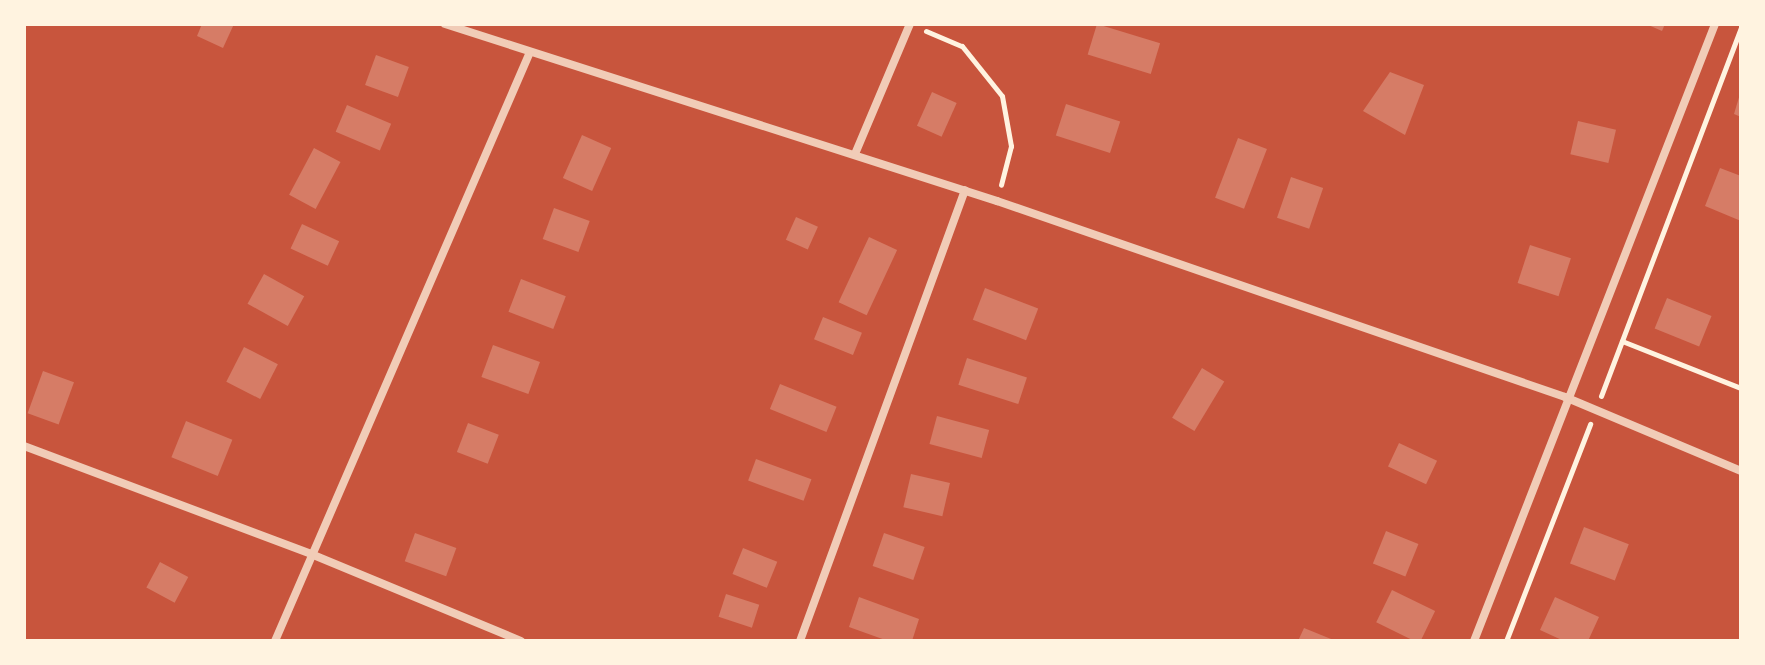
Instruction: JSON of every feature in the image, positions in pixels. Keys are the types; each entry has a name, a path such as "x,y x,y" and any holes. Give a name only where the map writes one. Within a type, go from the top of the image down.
{"street":[{"path":"445,24 997,201 1565,397 1741,471"},
{"path":"855,154 910,24"},
{"path":"1474,641 1565,397 1715,24"},
{"path":"275,641 530,52"},
{"path":"800,641 965,190"},
{"path":"24,446 311,554 521,641"}],"path":[{"path":"910,24 962,46 1002,96 1011,146 997,201"},
{"path":"1506,641 1741,27"},
{"path":"1622,341 1741,388"}],"building":[{"path":"202,24 234,24 223,48 197,36"},
{"path":"1097,24 1160,43 1151,74 1088,55"},
{"path":"1646,24 1665,24 1662,31"},
{"path":"376,55 409,67 398,97 365,85"},
{"path":"1390,72 1424,85 1405,135 1363,111"},
{"path":"932,92 957,103 942,137 917,126"},
{"path":"1741,94 1741,117 1734,114"},
{"path":"1066,104 1120,122 1110,153 1056,135"},
{"path":"347,105 391,124 380,150 336,132"},
{"path":"1578,121 1616,130 1608,163 1570,154"},
{"path":"582,135 611,148 592,191 563,178"},
{"path":"1238,138 1267,149 1244,209 1215,198"},
{"path":"314,148 340,162 316,209 289,195"},
{"path":"1720,168 1741,176 1741,221 1705,206"},
{"path":"1291,177 1323,188 1309,229 1277,218"},
{"path":"554,208 590,221 578,252 543,239"},
{"path":"796,217 818,227 808,250 786,240"},
{"path":"302,224 339,241 328,266 291,248"},
{"path":"869,237 897,250 867,315 839,302"},
{"path":"1530,245 1571,258 1559,296 1518,283"},
{"path":"264,274 304,296 288,326 248,304"},
{"path":"521,279 566,296 553,329 508,312"},
{"path":"985,288 1038,308 1026,340 973,320"},
{"path":"1667,298 1712,316 1699,347 1655,329"},
{"path":"823,317 862,333 853,355 814,339"},
{"path":"493,345 540,362 528,394 481,377"},
{"path":"244,347 278,364 260,399 226,382"},
{"path":"967,358 1027,377 1018,404 958,385"},
{"path":"1202,368 1224,381 1194,431 1172,418"},
{"path":"43,371 74,382 59,425 28,413"},
{"path":"780,384 837,407 826,432 770,409"},
{"path":"937,416 989,430 982,458 929,444"},
{"path":"186,421 232,440 218,476 171,457"},
{"path":"468,423 499,435 488,464 457,452"},
{"path":"1399,443 1437,461 1426,484 1388,467"},
{"path":"756,459 811,479 804,501 748,481"},
{"path":"911,474 950,483 942,516 903,507"},
{"path":"1584,527 1629,544 1615,581 1570,563"},
{"path":"1386,531 1418,544 1405,577 1373,563"},
{"path":"415,533 456,548 446,576 405,561"},
{"path":"884,533 925,547 913,580 873,566"},
{"path":"743,548 777,562 767,588 733,574"},
{"path":"160,562 188,577 175,603 146,588"},
{"path":"1392,590 1435,611 1421,641 1376,622"},
{"path":"726,594 759,605 752,628 719,617"},
{"path":"859,597 919,619 912,641 888,641 849,627"},
{"path":"1555,597 1599,617 1588,641 1564,641 1540,630"},
{"path":"1304,628 1336,641 1298,641"}]}
